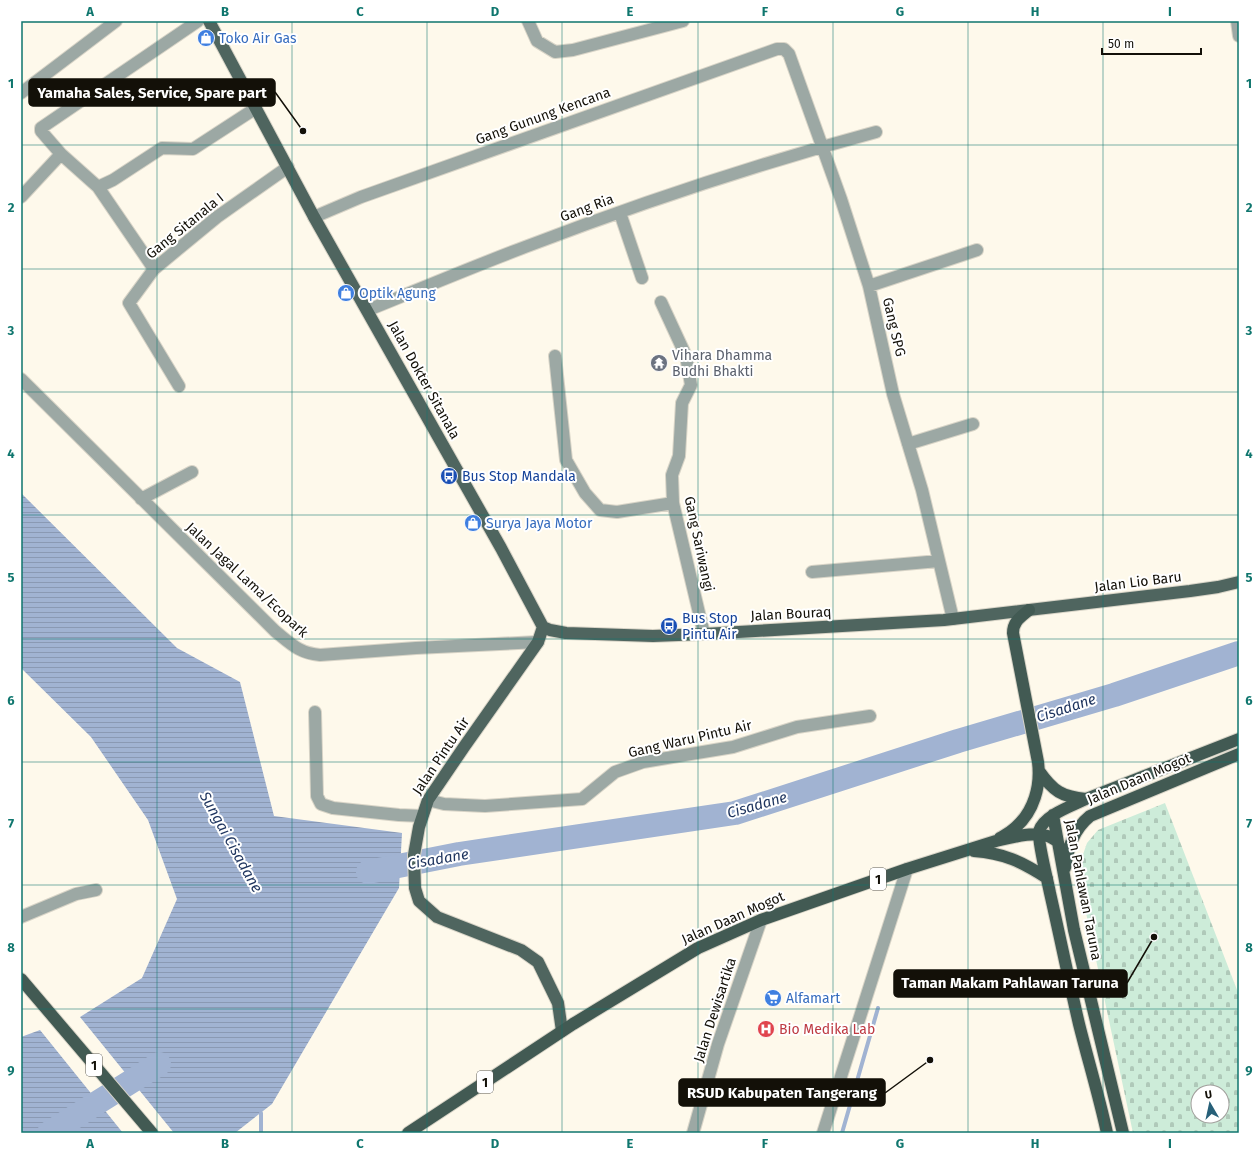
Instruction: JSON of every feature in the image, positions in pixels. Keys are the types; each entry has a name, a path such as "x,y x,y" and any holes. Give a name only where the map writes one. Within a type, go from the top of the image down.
{"highway":[{"path":"996,841 1015,828 1026,817 1038,788 1038,766 1014,642 1013,627 1016,622 1035,609"},
{"name":"Jalan Daan Mogot","path":"1039,835 1043,824 1047,819 1086,799 1239,739"},
{"name":"Jalan Daan Mogot","path":"1064,875 1066,860 1075,833 1082,823 1090,816 1239,754"},
{"path":"1038,766 1048,784 1059,792 1072,798 1086,799"},
{"name":"Jalan Pahlawan Taruna","path":"1053,815 1074,930 1123,1133"},
{"path":"1039,835 1079,1022 1107,1133"},
{"name":"Jalan Daan Mogot","path":"408,1133 562,1030 698,948 761,920 908,869 996,841 1008,838 1045,835 1058,842"},
{"path":"966,850 988,852 1009,857 1029,866 1047,878"},
{"name":"1","path":"21,979 152,1133"}],"main road":[{"name":"Jalan Dokter Sitanala","path":"209,21 314,217 368,310 501,548 543,627"},
{"name":"Jalan Lio Baru","path":"1035,609 1190,591 1239,582"},
{"name":"Jalan Bouraq","path":"543,627 566,633 653,636 953,619 1035,609"},
{"name":"Jalan Pintu Air","path":"543,627 538,642 428,800 421,821 414,855 415,888 420,900 436,917 521,950 538,962 558,1003 562,1030"},
{"path":"538,642 547,641 566,633"}],"street":[{"path":"21,93 116,21"},
{"path":"154,269 98,187 61,154 41,131 41,128 198,21"},
{"path":"528,21 537,41 555,52 573,50 683,21"},
{"path":"1237,21 1239,36"},
{"name":"Gang Gunung Kencana","path":"314,217 361,197 777,49 784,49"},
{"name":"Gang SPG","path":"784,49 788,54 822,146 869,286 893,394 922,490 953,619"},
{"path":"98,187 113,180 162,148 193,149 256,108"},
{"name":"Gang Ria","path":"368,310 525,247 711,180 822,146 876,132"},
{"path":"21,197 61,154"},
{"name":"Gang Sitanala I","path":"179,386 129,303 154,269 217,217 288,167"},
{"path":"620,213 642,278"},
{"path":"869,286 978,250"},
{"name":"Gang Sariwangi","path":"661,302 686,356 691,385 682,403 679,456 672,475 673,503 704,634"},
{"path":"555,356 566,460 585,494 600,510 617,512 673,503"},
{"name":"Jalan Jagal Lama/Ecopark","path":"21,379 275,631 300,650 320,655 416,648 538,642"},
{"path":"908,444 973,424"},
{"path":"141,499 192,472"},
{"path":"812,572 939,561"},
{"path":"315,712 317,796 320,804 333,808 399,815 421,821"},
{"name":"Gang Waru Pintu Air","path":"428,800 444,804 485,806 582,799 615,772 643,762 733,747 797,727 870,716"},
{"path":"823,1133 908,869"},
{"path":"21,917 76,894 96,890"},
{"name":"Jalan Dewisartika","path":"693,1133 718,1044 761,920"}],"green space":[{"path":"1165,803 1239,995 1239,1133 1133,1133 1079,880 1079,866 1087,843 1098,830"}],"water":[{"path":"21,493 177,648 240,682 274,816 402,833 399,888 272,1104 235,1133 174,1133 80,1017 142,978 177,899 148,820 91,737 21,668"},
{"path":"40,1030 123,1133 21,1133 21,1037"}],"waterway":[{"name":"Cisadane","path":"368,872 459,854 735,813 958,741 1114,695 1239,653"},
{"path":"842,1133 878,1008"},
{"name":"Sungai Cisadane","path":"49,1133 159,1064"},
{"path":"261,1113 261,1133"}],"place":[{"name":"Toko Air Gas","path":"206,38"},
{"name":"Yamaha Sales, Service, Spare part","path":"303,131"},
{"name":"Optik Agung","path":"346,293"},
{"name":"Vihara Dhamma Budhi Bhakti","path":"659,363"},
{"name":"Bus Stop Mandala","path":"449,476"},
{"name":"Surya Jaya Motor","path":"473,523"},
{"name":"Bus Stop Pintu Air","path":"669,626"},
{"name":"Taman Makam Pahlawan Taruna","path":"1154,937"},
{"name":"Alfamart","path":"773,998"},
{"name":"Bio Medika Lab","path":"766,1029"},
{"name":"RSUD Kabupaten Tangerang","path":"930,1060"}]}
